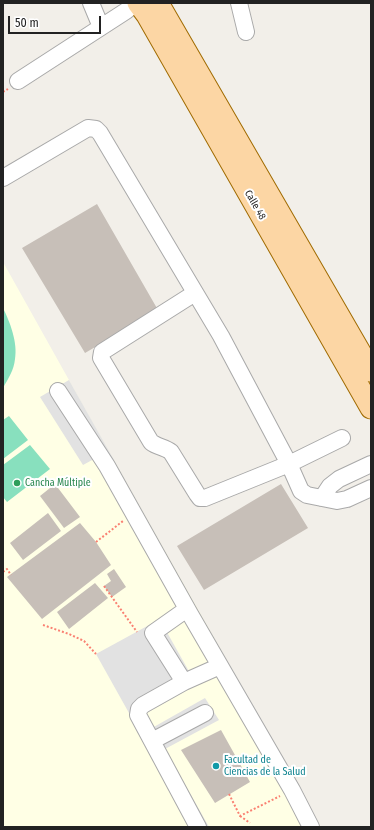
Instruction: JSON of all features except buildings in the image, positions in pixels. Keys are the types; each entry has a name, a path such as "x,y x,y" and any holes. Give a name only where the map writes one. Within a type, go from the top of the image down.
{"main road":[{"name":"Calle 48","path":"151,6 371,372"},
{"name":"Calle 48","path":"151,6 371,408"}],"lane":[{"path":"91,3 101,27"},
{"path":"239,3 246,32"},
{"path":"18,81 126,11 151,6"},
{"path":"3,178 88,128 96,129 100,133 221,336 289,464 301,490 307,495 337,501 348,499 371,488"},
{"path":"196,293 102,352 101,358 151,442 154,445 168,449 171,452 200,498 205,498 289,464 342,438"},
{"path":"58,391 134,513 187,609 292,790 311,827"},
{"path":"322,498 330,486 340,479 371,464"},
{"path":"184,682 153,633 187,609"},
{"path":"198,827 138,715 139,709 143,705 184,682 220,666"},
{"path":"152,741 205,713"}],"path":[{"path":"96,542 134,513"},
{"path":"3,572 7,569 11,575"},
{"path":"104,586 137,632"},
{"path":"43,625 84,641 96,654"},
{"path":"240,816 292,790"},
{"path":"229,794 240,816 250,823"}],"shaded area":[{"path":"3,262 112,457 321,827 3,827"},
{"path":"69,380 114,460 100,469 94,459 83,465 40,397"},
{"path":"182,607 164,627 191,675 218,673 143,715 152,728 205,698 219,720 165,749 209,827 189,827 186,815 96,654"}],"green space":[{"path":"3,308 13,333 16,353 12,371 3,388"},
{"name":"Cancha Múltiple","path":"9,416 28,440 3,459 3,420"},
{"name":"Cancha Múltiple","path":"30,445 50,469 7,502 3,497 3,465"}],"place":[{"name":"Cancha Múltiple","path":"17,483"},
{"name":"Facultad de Ciencias de la Salud","path":"216,766"}]}
